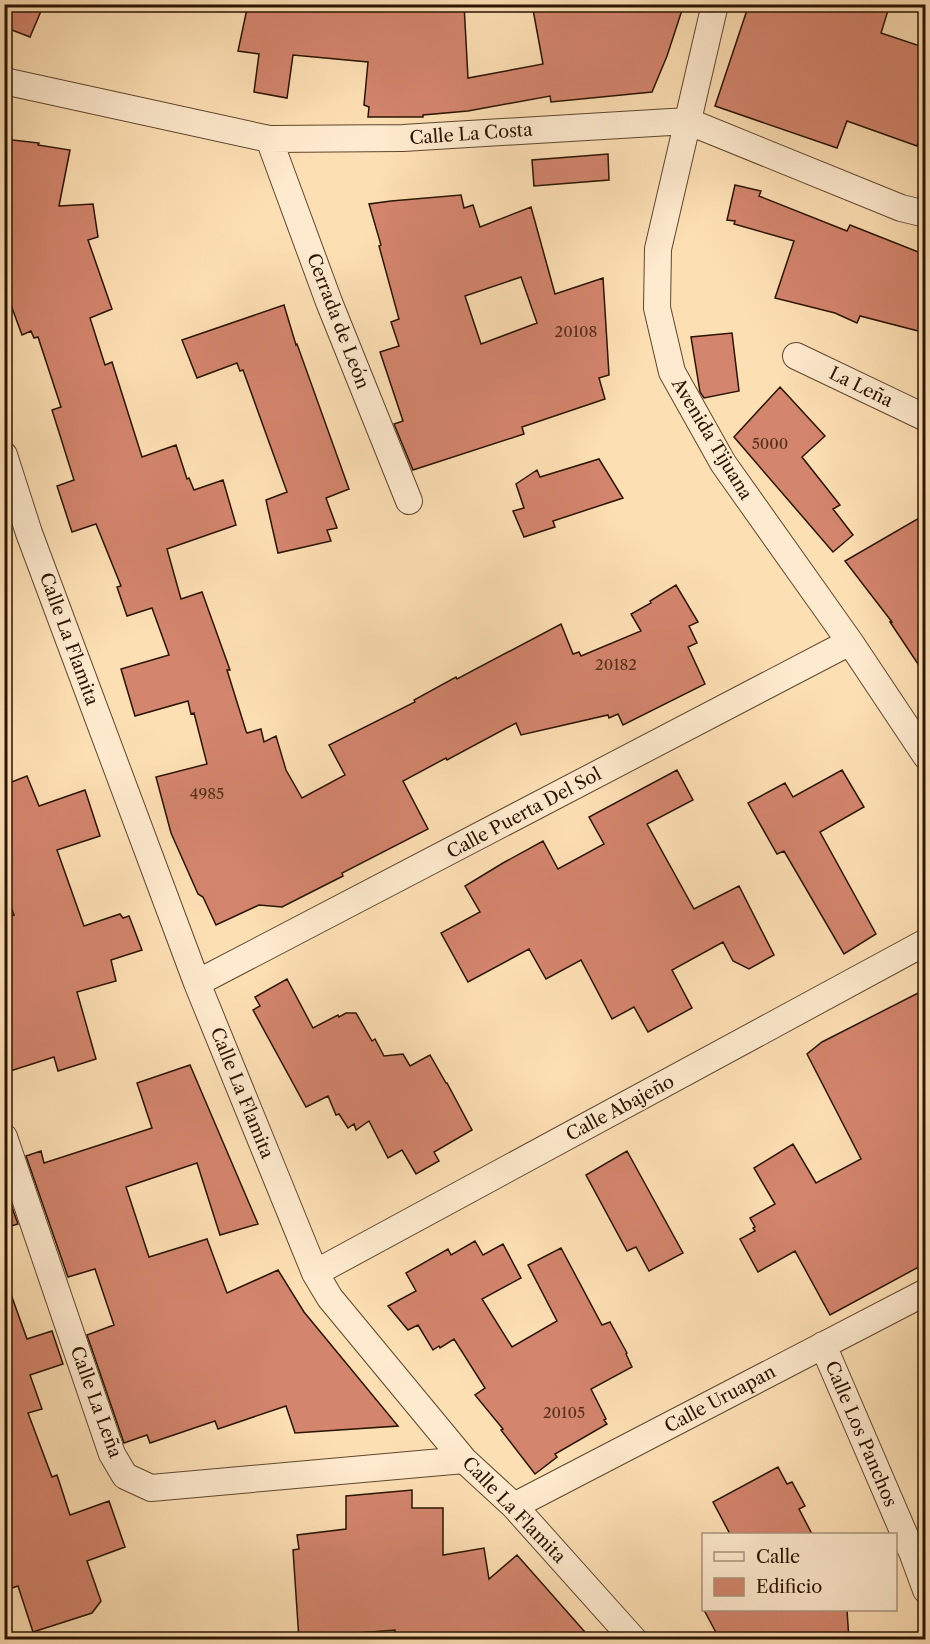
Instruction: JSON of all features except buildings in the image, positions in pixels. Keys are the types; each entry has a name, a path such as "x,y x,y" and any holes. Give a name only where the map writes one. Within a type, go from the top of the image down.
{"street":[{"name":"Avenida Tijuana","path":"715,4 658,249 657,308 672,372 723,463 850,642 926,756"},
{"name":"Calle La Costa","path":"4,81 269,139 403,138 687,121 901,208 926,214"},
{"name":"Cerrada de León","path":"269,139 329,302 409,501"},
{"name":"La Leña","path":"796,356 926,418"},
{"name":"Calle La Flamita","path":"4,455 29,533 197,983 315,1273 330,1298 464,1460 514,1506 634,1640"},
{"name":"Calle Puerta Del Sol","path":"197,983 850,642"},
{"name":"Calle Abajeño","path":"315,1273 926,942"},
{"name":"Calle La Leña","path":"4,1137 112,1454 125,1476 151,1488 464,1460"},
{"name":"Calle Uruapan","path":"514,1506 926,1292"},
{"name":"Calle Los Panchos","path":"823,1345 912,1552 926,1590"}]}
